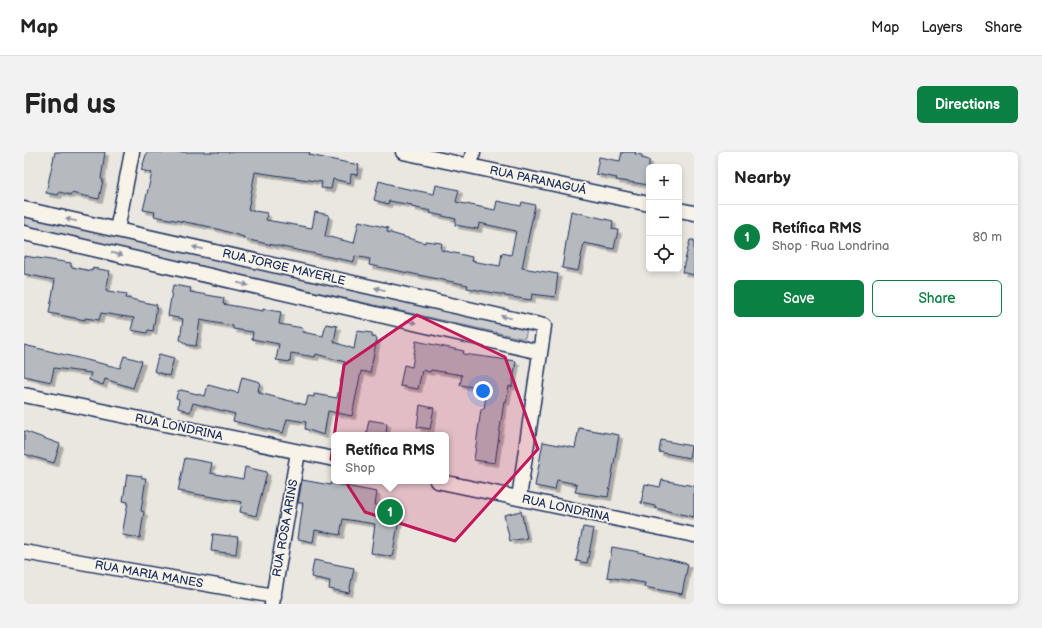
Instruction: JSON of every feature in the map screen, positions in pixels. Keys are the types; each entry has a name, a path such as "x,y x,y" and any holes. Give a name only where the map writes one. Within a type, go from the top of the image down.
{"street":[{"path":"117,230 132,152"},
{"name":"RUA PARANAGUÁ","path":"403,152 646,203"},
{"path":"470,166 472,152"},
{"name":"RUA JORGE MAYERLE","path":"24,209 544,326 540,352 24,233"},
{"path":"682,211 694,213"},
{"path":"518,498 540,352"},
{"name":"RUA LONDRINA","path":"24,395 331,458"},
{"name":"RUA ROSA ARINS","path":"273,600 298,452"},
{"name":"RUA LONDRINA","path":"449,484 694,535"},
{"name":"RUA MARIA MANES","path":"24,552 273,600"}],"highlighted area":[{"path":"417,315 505,357 538,449 455,541 365,512 331,459 344,365"}],"shaded area":[{"path":"24,216 524,328 527,329 525,338 24,226"}],"building":[{"path":"55,152 105,152 101,179 103,180 99,199 71,193 71,195 59,192 58,195 46,193"},
{"path":"147,152 310,152 309,155 359,165 357,175 351,174 350,183 333,179 331,189 321,188 322,182 255,172 248,210 267,213 266,220 312,228 315,212 329,215 325,236 354,243 359,221 388,228 387,232 425,243 425,241 442,243 441,250 472,257 471,261 500,266 502,253 511,255 516,231 479,223 478,229 455,225 456,219 430,213 431,211 412,207 412,205 389,201 388,204 374,200 379,181 393,186 434,194 436,185 459,190 456,202 495,210 497,201 521,206 522,202 535,205 522,268 558,274 555,297 532,294 531,300 505,296 467,288 468,285 369,265 370,259 355,256 354,262 244,239 244,237 211,227 154,216 155,212 143,210 152,173 141,170"},
{"path":"622,152 636,152 635,154 642,155 642,158 649,160 649,164 646,164 646,185 616,180 617,178 596,174 599,157 620,161"},
{"path":"571,211 613,221 612,229 618,230 614,249 584,243 578,271 562,268"},
{"path":"690,240 694,240 694,275 682,272"},
{"path":"24,256 71,263 71,267 92,271 92,268 110,271 106,290 127,294 126,298 157,305 153,331 148,330 147,333 131,330 134,318 101,313 99,320 85,318 85,320 49,313 55,280 24,274"},
{"path":"173,285 191,288 190,292 224,298 223,304 263,311 263,309 281,312 279,324 303,328 302,332 323,336 326,324 337,326 334,342 354,349 357,331 372,333 372,337 377,338 370,373 361,371 352,416 328,411 324,435 305,429 306,422 287,419 283,433 233,421 235,414 193,403 190,412 178,408 179,399 176,398 178,391 181,390 205,396 208,385 238,393 242,377 260,382 259,393 306,405 308,396 314,397 314,394 337,398 345,362 316,354 315,357 291,353 290,362 276,360 279,344 252,339 253,332 233,329 233,326 200,320 196,346 188,345 180,340 183,319 168,316"},
{"path":"416,341 464,351 463,354 516,361 512,387 509,386 506,402 504,401 495,463 474,460 481,409 484,409 487,389 460,385 462,375 431,370 430,372 422,370 418,389 400,386 404,365 412,367"},
{"path":"24,345 120,368 124,356 142,361 133,388 105,379 103,385 89,380 91,373 54,368 51,382 24,376"},
{"path":"159,354 174,358 169,376 154,371"},
{"path":"420,405 434,408 430,429 417,427"},
{"path":"369,420 387,423 386,432 367,432"},
{"path":"579,428 619,435 608,497 575,492 577,484 557,480 555,490 535,486 543,442 575,448"},
{"path":"24,431 60,444 54,463 24,454"},
{"path":"661,440 691,446 689,458 659,452"},
{"path":"185,458 212,463 210,473 243,479 245,467 267,472 256,516 240,512 242,502 178,491"},
{"path":"127,474 146,478 141,511 144,512 140,538 122,535 128,502 123,501"},
{"path":"302,480 330,485 330,483 377,492 375,505 401,509 392,557 371,553 375,524 343,519 340,535 315,530 313,542 298,539 303,503 298,503"},
{"path":"662,480 694,486 694,517 655,508 655,506 641,503 645,484 660,487"},
{"path":"521,511 527,538 510,541 504,515"},
{"path":"583,527 594,529 587,563 576,561"},
{"path":"213,534 238,537 236,554 211,551"},
{"path":"612,547 688,564 682,594 644,587 645,583 607,577"},
{"path":"314,560 354,568 349,593 329,589 330,581 311,577"}],"place":[{"name":"Retífica RMS","path":"390,512"}]}
